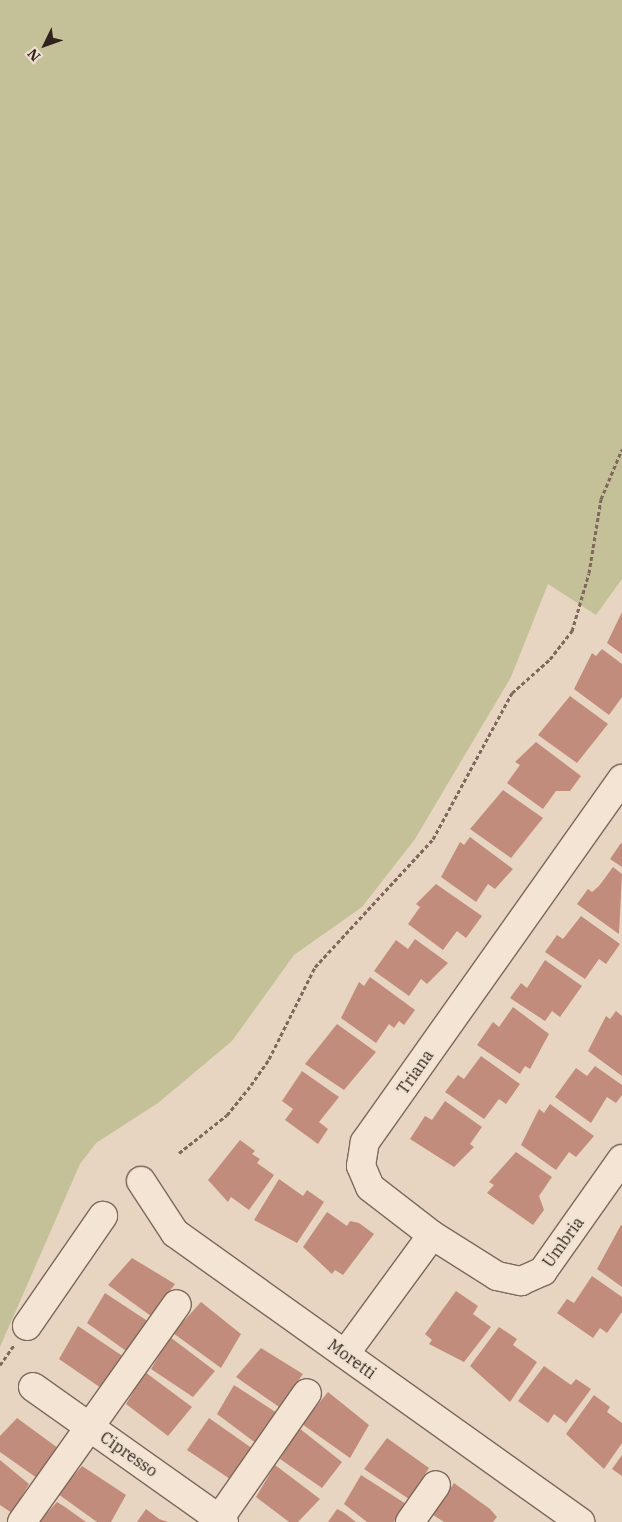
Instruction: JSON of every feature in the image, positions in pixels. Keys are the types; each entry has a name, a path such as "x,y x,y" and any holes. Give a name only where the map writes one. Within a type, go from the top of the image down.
{"street":[{"name":"Triana","path":"432,1235 370,1187 361,1166 365,1142 622,779"},
{"name":"Umbria","path":"432,1235 497,1276 521,1281 543,1271 622,1159"},
{"name":"Moretti","path":"141,1181 175,1233 574,1520"},
{"path":"27,1326 103,1216"},
{"path":"345,1354 432,1235"},
{"path":"22,1522 177,1304"},
{"name":"Cipresso","path":"33,1387 220,1521"},
{"path":"220,1521 307,1394"},
{"path":"410,1522 436,1485"}],"path":[{"path":"179,1153 227,1114 251,1085 270,1059 315,967 433,839 512,694 550,659 572,631 589,573 601,499 622,449"}],"shaded area":[{"path":"0,0 622,0 622,579 596,615 548,584 511,677 415,839 362,907 294,955 232,1041 158,1103 96,1143 80,1164 0,1347"}],"building":[{"path":"622,612 622,654 607,643"},
{"path":"602,649 622,664 622,697 609,715 574,689 592,653 596,656"},
{"path":"570,696 608,724 577,763 538,735"},
{"path":"536,742 581,776 570,791 556,791 543,809 507,783 520,765 515,762"},
{"path":"503,790 543,818 511,858 470,829"},
{"path":"470,837 513,869 495,889 488,884 476,902 441,877 460,842 464,845"},
{"path":"622,844 622,867 610,859"},
{"path":"613,867 622,874 619,934 577,904 588,889 592,892 599,886"},
{"path":"436,884 482,916 466,938 457,931 443,950 408,924 420,907 416,904"},
{"path":"581,916 620,944 606,964 599,959 585,979 545,952 557,935 563,939"},
{"path":"415,939 448,963 427,984 421,979 409,996 374,971 396,940 408,949"},
{"path":"545,960 582,986 560,1017 552,1011 545,1021 510,998 521,983 527,988"},
{"path":"370,977 415,1010 404,1025 399,1021 394,1028 389,1024 376,1043 341,1018 359,982 364,986"},
{"path":"513,1007 549,1034 530,1069 525,1066 520,1074 477,1045 493,1022 499,1027"},
{"path":"616,1011 622,1016 622,1076 588,1051 606,1016 610,1019"},
{"path":"337,1024 376,1052 344,1090 305,1064"},
{"path":"481,1056 520,1084 506,1104 499,1099 484,1119 445,1092 458,1075 464,1079"},
{"path":"595,1066 622,1085 622,1095 616,1103 607,1097 591,1123 555,1097 576,1068 587,1076"},
{"path":"302,1071 339,1097 319,1122 328,1129 318,1144 285,1120 293,1109 282,1101"},
{"path":"445,1101 482,1127 470,1144 474,1147 454,1167 410,1139 425,1116 432,1120"},
{"path":"550,1104 594,1136 576,1157 569,1152 556,1170 521,1145 539,1109 544,1113"},
{"path":"240,1140 255,1151 252,1154 260,1159 257,1163 274,1175 249,1210 231,1197 228,1202 208,1180"},
{"path":"516,1152 552,1177 539,1196 544,1210 533,1225 487,1193 494,1185 489,1182"},
{"path":"279,1179 303,1196 307,1190 324,1202 297,1243 254,1220"},
{"path":"327,1212 347,1226 350,1221 359,1223 374,1234 343,1275 335,1270 332,1274 303,1247"},
{"path":"622,1226 622,1287 597,1269"},
{"path":"132,1258 175,1284 151,1316 108,1285"},
{"path":"592,1276 622,1297 622,1312 607,1333 600,1328 593,1338 557,1313 567,1299 574,1303"},
{"path":"456,1291 478,1306 473,1314 491,1327 464,1362 429,1344 432,1340 425,1334"},
{"path":"105,1293 149,1322 129,1353 87,1323"},
{"path":"201,1302 241,1334 221,1368 173,1333"},
{"path":"78,1326 124,1357 101,1388 59,1359"},
{"path":"499,1327 517,1339 513,1345 537,1362 510,1402 470,1366"},
{"path":"170,1337 215,1371 193,1397 151,1369"},
{"path":"261,1348 303,1374 279,1407 236,1377"},
{"path":"544,1366 571,1385 576,1379 591,1389 566,1423 554,1414 548,1423 518,1401"},
{"path":"145,1372 192,1407 168,1436 126,1404"},
{"path":"234,1385 277,1413 257,1444 217,1414"},
{"path":"328,1392 369,1425 350,1458 302,1424"},
{"path":"594,1395 610,1407 607,1412 622,1423 622,1443 604,1469 566,1434"},
{"path":"17,1418 58,1448 37,1478 0,1452 0,1436"},
{"path":"209,1418 253,1449 230,1479 187,1450"},
{"path":"299,1428 342,1462 322,1488 280,1459"},
{"path":"387,1438 429,1468 409,1499 364,1469"},
{"path":"622,1455 622,1476 612,1469"},
{"path":"0,1460 29,1484 12,1513 0,1505"},
{"path":"275,1465 320,1499 298,1522 289,1522 256,1497"},
{"path":"82,1466 126,1495 111,1522 97,1522 58,1494"},
{"path":"361,1475 406,1504 394,1522 367,1522 344,1504"},
{"path":"454,1483 490,1509 497,1517 493,1522 444,1522 433,1515"},
{"path":"57,1502 65,1507 86,1522 39,1522"},
{"path":"146,1509 159,1519 168,1522 137,1522"},
{"path":"337,1509 343,1512 356,1522 328,1522"}]}
